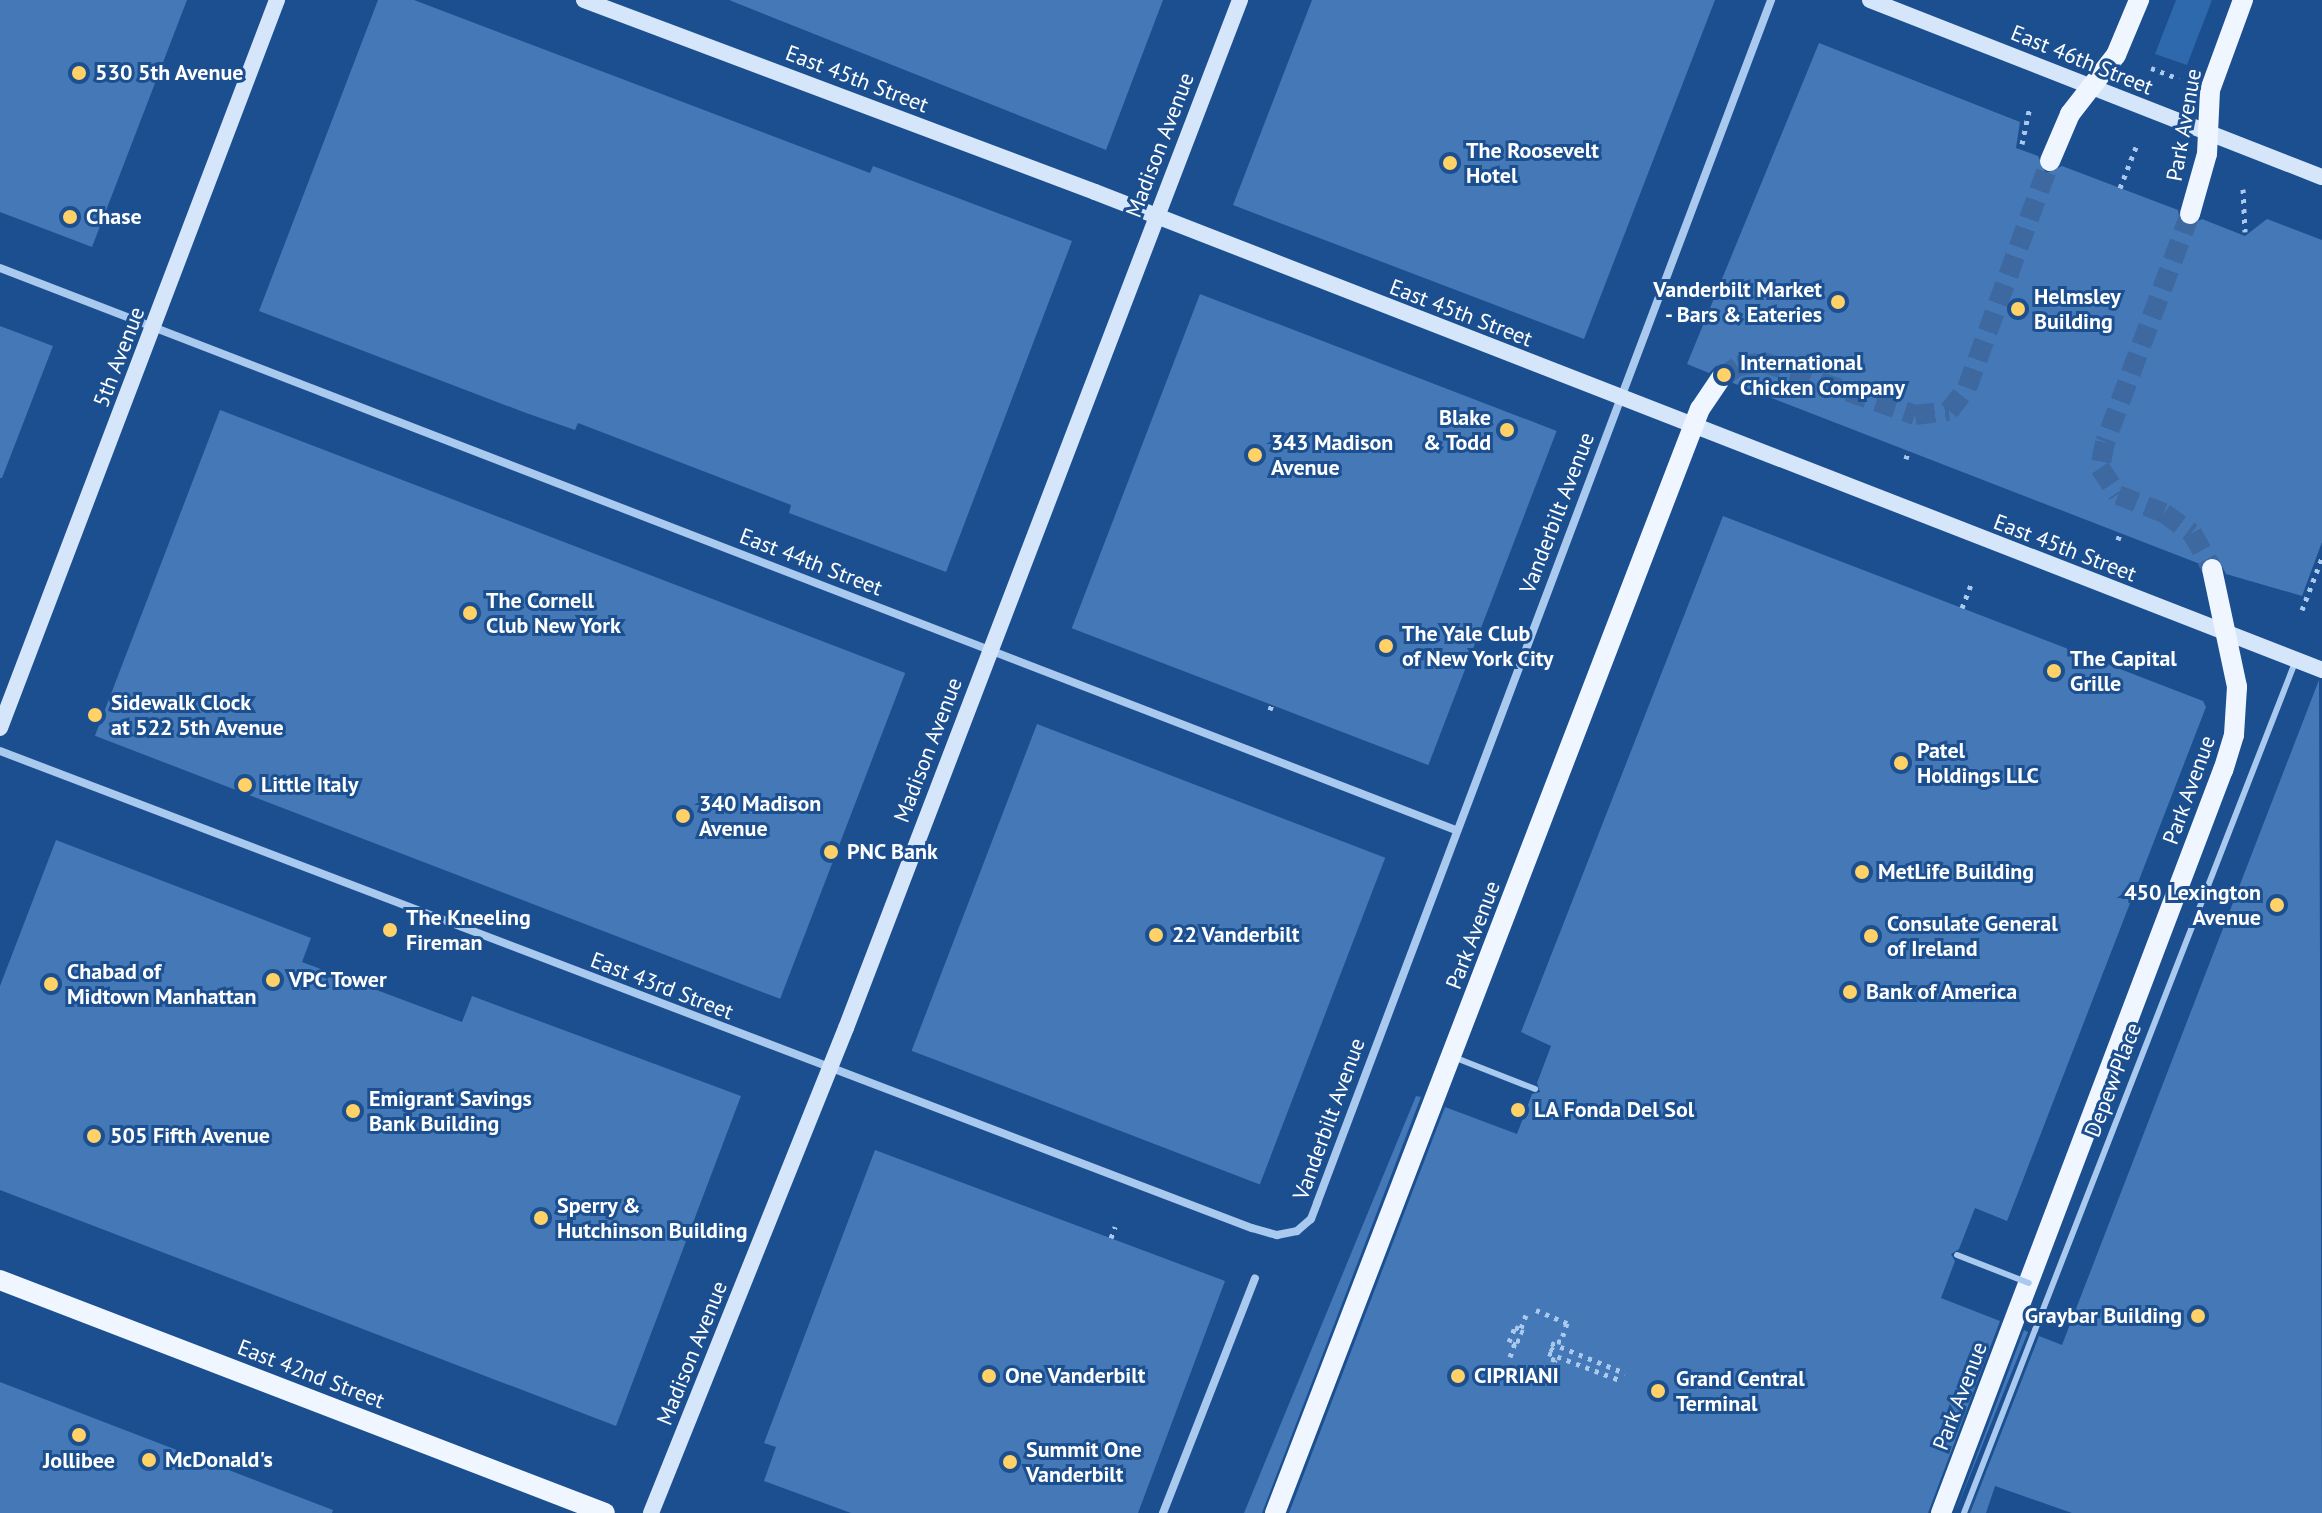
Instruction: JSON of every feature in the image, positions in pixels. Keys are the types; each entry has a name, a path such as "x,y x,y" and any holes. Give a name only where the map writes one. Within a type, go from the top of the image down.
{"main road":[{"name":"5th Avenue","path":"0,728 277,0"},
{"name":"East 45th Street","path":"584,0 1156,217 1619,400 2322,670"},
{"name":"Madison Avenue","path":"651,1513 830,1068 1240,0"},
{"name":"East 46th Street","path":"1870,0 2322,177"},
{"path":"2050,161 2070,114 2116,55 2139,0"},
{"name":"Park Avenue","path":"2190,214 2203,173 2210,90 2243,0"},
{"name":"Park Avenue","path":"1275,1513 1700,409 1721,378"},
{"name":"Park Avenue","path":"1941,1513 2234,735 2234,662 2212,569"},
{"name":"East 42nd Street","path":"0,1280 605,1513"}],"street":[{"name":"Vanderbilt Avenue","path":"1311,1219 1771,0"},
{"name":"East 44th Street","path":"0,268 1456,830"},
{"name":"East 43rd Street","path":"0,751 1264,1233 1297,1231 1311,1219"},
{"path":"1163,1513 1255,1278"}],"lane":[{"name":"Depew Place","path":"1964,1513 2296,660"},
{"path":"1452,1057 1535,1089"},
{"path":"1957,1255 2029,1283"}],"path":[{"path":"2151,68 2179,79"},
{"path":"2022,145 2030,106"},
{"path":"2120,188 2136,147"},
{"path":"2243,189 2245,232"},
{"path":"1906,459 1908,451"},
{"path":"2302,610 2322,558"},
{"path":"1962,608 1972,582"},
{"path":"1111,1238 1115,1227"},
{"path":"1513,1368 1547,1380 1555,1360 1567,1323 1536,1310"},
{"path":"1516,1345 1509,1342 1515,1327 1525,1332 1520,1331 1526,1315"},
{"path":"1510,1357 1516,1340 1521,1340 1512,1335"},
{"path":"1550,1348 1561,1342"},
{"path":"1550,1348 1557,1352"},
{"path":"1550,1348 1555,1360"},
{"path":"1550,1348 1625,1373"},
{"path":"1550,1348 1622,1381"}],"shaded area":[{"path":"2176,0 2212,0 2187,65 2155,54"}],"building":[{"name":"530 5th Avenue","path":"0,0 187,0 92,247 0,212"},
{"path":"378,0 414,0 870,173 873,166 1072,241 946,572 789,513 791,505 578,423 575,430 526,413 259,311"},
{"path":"729,0 1163,0 1106,150"},
{"name":"The Roosevelt Hotel","path":"1312,0 1715,0 1584,339 1233,205"},
{"name":"Helmsley Building","path":"1819,43 2020,122 2016,148 2038,156 2046,173 2062,166 2178,210 2180,222 2187,227 2202,219 2245,236 2267,219 2322,240 2322,542 2302,596 2226,574 2217,557 2200,564 1733,383 1728,367 1716,366 1709,373 1687,364"},
{"path":"1200,294 1557,431 1428,765 1072,628"},
{"path":"0,326 53,346 2,478 0,478"},
{"path":"220,410 905,673 780,999 95,736"},
{"name":"MetLife Building","path":"1723,516 2203,701 2206,707 2007,1221 1975,1208 1959,1249 1951,1254 1955,1261 1941,1298 2000,1321 1928,1513 1289,1513 1445,1107 1517,1134 1532,1094 1540,1092 1537,1083 1551,1046 1521,1032"},
{"name":"Graybar Building","path":"2319,680 2322,1513 2072,1513 1995,1486 1986,1513 1970,1513 2039,1336 2062,1345"},
{"name":"22 Vanderbilt","path":"1037,724 1385,858 1260,1184 912,1051"},
{"path":"56,840 311,938 302,962 462,1022 472,996 741,1096 616,1426 0,1190 0,986"},
{"path":"1416,1096 1421,1097 1262,1513 1244,1513"},
{"name":"One Vanderbilt","path":"875,1150 1225,1281 1138,1513 851,1513 764,1481 776,1447 764,1443"},
{"path":"2024,1330 2028,1332 1955,1513"},
{"path":"0,1382 333,1510 332,1513 0,1513"}],"tunnel":[{"path":"1721,378 1738,366 1763,362 1915,415 1949,411 1967,388 2050,161"},
{"path":"2190,214 2105,442 2100,468 2118,495 2164,513 2192,533 2212,569"}],"place":[{"name":"530 5th Avenue","path":"79,73"},
{"name":"The Roosevelt Hotel","path":"1450,163"},
{"name":"Chase","path":"70,217"},
{"name":"Vanderbilt Market - Bars & Eateries","path":"1838,302"},
{"name":"Helmsley Building","path":"2018,309"},
{"name":"International Chicken Company","path":"1724,375"},
{"name":"Blake & Todd","path":"1507,430"},
{"name":"343 Madison Avenue","path":"1255,455"},
{"name":"The Cornell Club New York","path":"470,613"},
{"name":"The Yale Club of New York City","path":"1386,646"},
{"name":"The Capital Grille","path":"2054,671"},
{"name":"Sidewalk Clock at 522 5th Avenue","path":"95,715"},
{"name":"Patel Holdings LLC","path":"1901,763"},
{"name":"Little Italy","path":"245,785"},
{"name":"340 Madison Avenue","path":"683,816"},
{"name":"PNC Bank","path":"831,852"},
{"name":"MetLife Building","path":"1862,872"},
{"name":"450 Lexington Avenue","path":"2277,905"},
{"name":"The Kneeling Fireman","path":"390,930"},
{"name":"22 Vanderbilt","path":"1156,935"},
{"name":"Consulate General of Ireland","path":"1871,936"},
{"name":"VPC Tower","path":"273,980"},
{"name":"Chabad of Midtown Manhattan","path":"51,984"},
{"name":"Bank of America","path":"1850,992"},
{"name":"LA Fonda Del Sol","path":"1518,1110"},
{"name":"Emigrant Savings Bank Building","path":"353,1111"},
{"name":"505 Fifth Avenue","path":"94,1136"},
{"name":"Sperry & Hutchinson Building","path":"541,1218"},
{"name":"Graybar Building","path":"2198,1316"},
{"name":"One Vanderbilt","path":"989,1376"},
{"name":"CIPRIANI","path":"1458,1376"},
{"name":"Grand Central Terminal","path":"1658,1391"},
{"name":"Jollibee","path":"79,1435"},
{"name":"McDonald's","path":"149,1460"},
{"name":"Summit One Vanderbilt","path":"1010,1462"}]}
